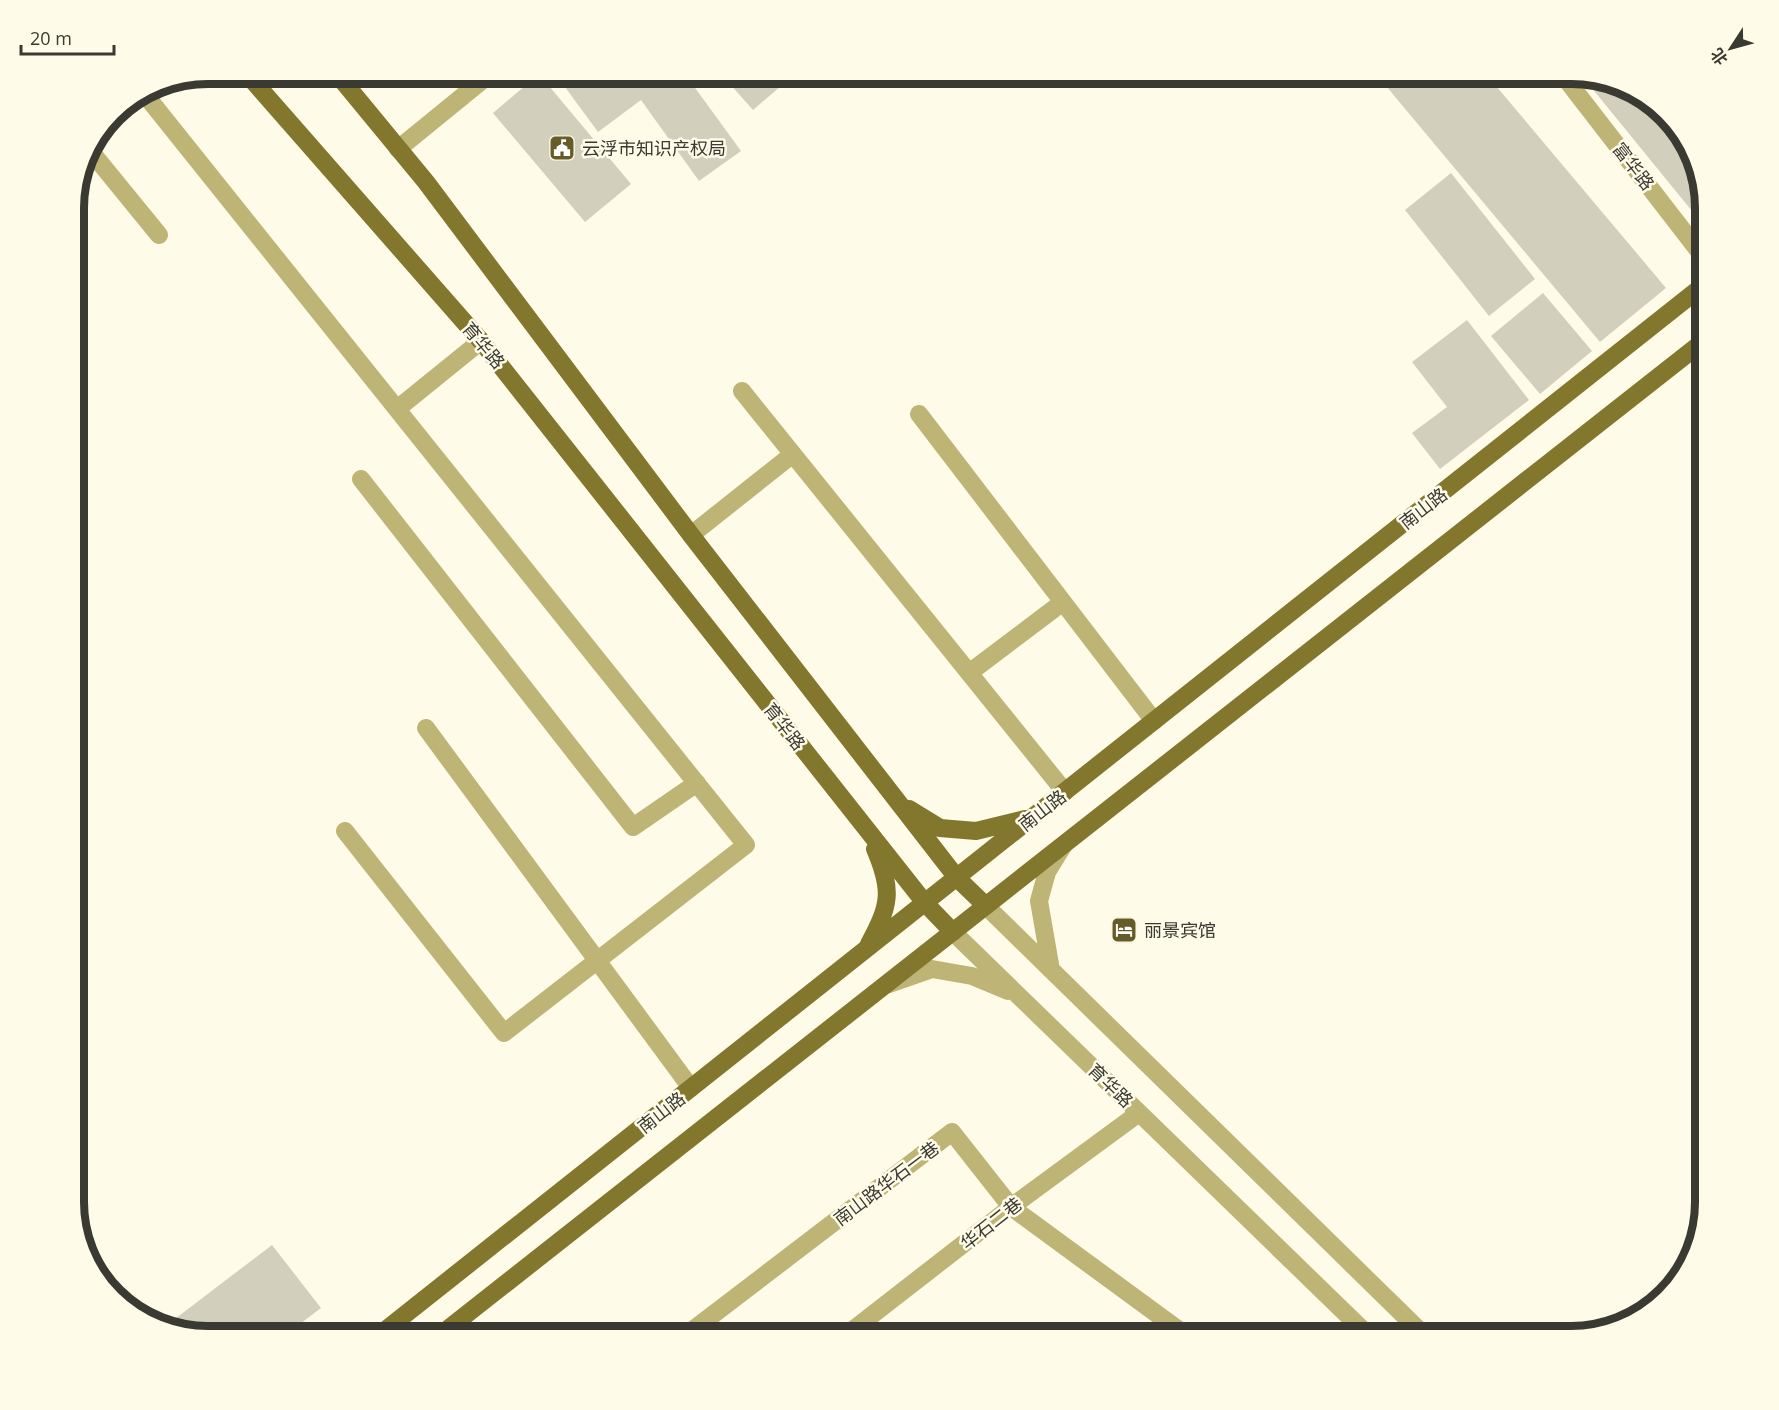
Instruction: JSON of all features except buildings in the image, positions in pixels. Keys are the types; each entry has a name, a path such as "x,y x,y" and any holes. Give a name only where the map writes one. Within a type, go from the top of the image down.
{"main road":[{"name":"育华路","path":"256,84 481,341 925,903 954,932"},
{"path":"345,84 433,192 691,535 957,878 986,906"},
{"name":"南山路","path":"391,1326 1695,293"},
{"path":"453,1326 1695,349"},
{"path":"899,802 940,828 976,831 1032,818"},
{"path":"865,951 884,916 888,889 881,863 866,828"}],"street":[{"path":"398,149 478,84"},
{"name":"富华路","path":"1570,84 1695,245"},
{"path":"149,99 746,845 504,1033 345,831"},
{"path":"95,157 159,235"},
{"path":"397,409 481,341"},
{"path":"742,391 1065,792"},
{"path":"919,414 1155,721"},
{"path":"691,535 793,454"},
{"path":"361,479 633,827 697,783"},
{"path":"969,673 1063,602"},
{"path":"426,728 691,1088"},
{"path":"1051,970 1039,901 1047,872 1063,846"},
{"path":"986,906 1415,1326"},
{"name":"育华路","path":"954,932 1359,1326"},
{"path":"887,984 932,969 972,976 1018,994"},
{"name":"华石二巷","path":"858,1326 1011,1207 1139,1113"},
{"name":"南山路华石一巷","path":"697,1326 952,1132 1011,1207 1173,1326"}],"place":[{"name":"云浮市知识产权局","path":"562,148"},
{"name":"丽景宾馆","path":"1124,930"}]}
